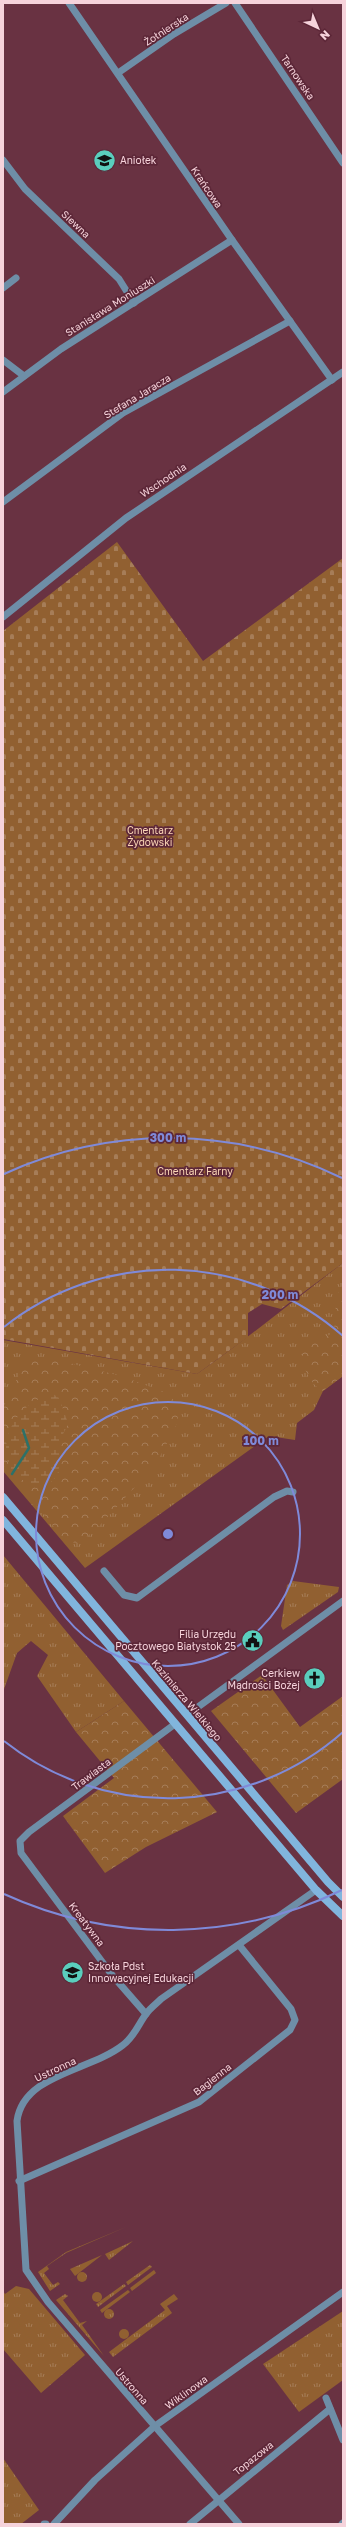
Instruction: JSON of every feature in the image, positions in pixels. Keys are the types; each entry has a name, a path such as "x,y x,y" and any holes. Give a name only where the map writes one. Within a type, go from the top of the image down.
{"main road":[{"name":"Kazimierza Wielkiego","path":"3,1497 343,1897"},
{"path":"3,1520 316,1890 343,1916"},
{"path":"103,1639 102,1634 106,1630 115,1630"}],"street":[{"name":"Krańcowa","path":"69,3 232,240 332,380"},
{"name":"Żołnierska","path":"118,73 174,34 226,3"},
{"name":"Tarnowska","path":"235,3 343,163"},
{"name":"Siewna","path":"3,160 25,189 119,279 134,303"},
{"name":"Stanisława Moniuszki","path":"3,392 61,349 232,240"},
{"path":"3,288 16,278"},
{"name":"Stefana Jaracza","path":"3,502 123,413 290,322"},
{"path":"3,360 24,376"},
{"name":"Wschodnia","path":"3,617 138,509 343,372"},
{"path":"104,1571 124,1595 137,1598 274,1497 287,1491 293,1492"},
{"path":"187,1715 343,1601"},
{"name":"Trawiasta","path":"20,1841 29,1832 175,1724"},
{"name":"Kreatywna","path":"20,1841 22,1853 26,1860 112,1975 146,2014"},
{"name":"Ustronna","path":"239,2524 48,2302 26,2270 18,2180 18,2110 25,2099 41,2085 107,2056 135,2033 146,2014 161,1999 240,1945 316,1890"},
{"name":"Bagienna","path":"18,2180 199,2102 290,2030 295,2020 291,2009 240,1945"},
{"name":"Wiklinowa","path":"54,2524 95,2480 155,2426 343,2292"},
{"path":"326,2398 343,2440"},
{"name":"Topazowa","path":"190,2524 218,2499 330,2409"}],"green space":[{"path":"117,542 203,661 343,558 343,1263 281,1309 262,1304 248,1313 248,1337 197,1374 3,1339 3,631"},
{"path":"343,1263 343,1376 323,1391 314,1410 297,1423 295,1440 269,1436 85,1568 3,1471 3,1340 197,1374"},
{"path":"343,1285 343,1376 323,1391 315,1385 307,1373 303,1364 303,1351 312,1343 333,1333 336,1301"},
{"path":"27,1358 61,1361 121,1376 167,1393 177,1404 178,1422 156,1464 101,1524 82,1541 75,1543 63,1538 3,1465 3,1408"},
{"path":"53,1394 59,1398 68,1423 61,1439 59,1465 56,1477 52,1482 36,1488 12,1474 6,1456 7,1440 14,1422 27,1407 35,1401"},
{"path":"3,1555 124,1701 76,1732 37,1676 48,1655 31,1641 17,1653 3,1692"},
{"path":"293,1581 339,1587 338,1592 283,1630 281,1626 287,1585"},
{"path":"262,1675 300,1727 343,1696 343,1779 296,1813 211,1711"},
{"path":"124,1701 217,1812 146,1847 105,1873 63,1816 114,1778 76,1732"},
{"path":"126,2227 66,2253 47,2266 49,2269 44,2273 53,2285 58,2282 60,2284 50,2291 38,2272 66,2252"},
{"path":"133,2241 109,2260 105,2254"},
{"path":"102,2255 75,2276 70,2269"},
{"path":"150,2265 152,2267 128,2285 126,2282"},
{"path":"154,2270 156,2273 132,2291 130,2288"},
{"path":"82,2272 87,2277 82,2282 77,2277"},
{"path":"124,2284 126,2286 98,2307 96,2304"},
{"path":"16,2286 29,2289 85,2355 41,2393 3,2349 3,2291 5,2294"},
{"path":"128,2290 130,2292 102,2313 100,2310"},
{"path":"97,2292 102,2297 97,2302 92,2297"},
{"path":"65,2294 68,2296 63,2300 80,2323 87,2321 82,2325 104,2356 56,2300"},
{"path":"174,2294 178,2299 167,2306 172,2313 113,2357 109,2352 165,2310 160,2304"},
{"path":"109,2309 114,2314 109,2319 104,2314"},
{"path":"343,2311 343,2380 299,2412 263,2364"},
{"path":"124,2329 129,2334 124,2339 119,2334"},
{"path":"3,2458 39,2510 21,2524 3,2524"}],"waterway":[{"path":"12,1474 29,1448 23,1430"}],"place":[{"name":"Aniołek","path":"104,160"},
{"name":"Filia Urzędu Pocztowego Białystok 25","path":"252,1640"},
{"name":"Cerkiew Mądrości Bożej","path":"315,1679"},
{"name":"Szkoła Pdst Innowacyjnej Edukacji","path":"73,1972"}],"park label":[{"name":"Cmentarz Żydowski","path":"150,836"},
{"name":"Cmentarz Farny","path":"195,1171"}]}
